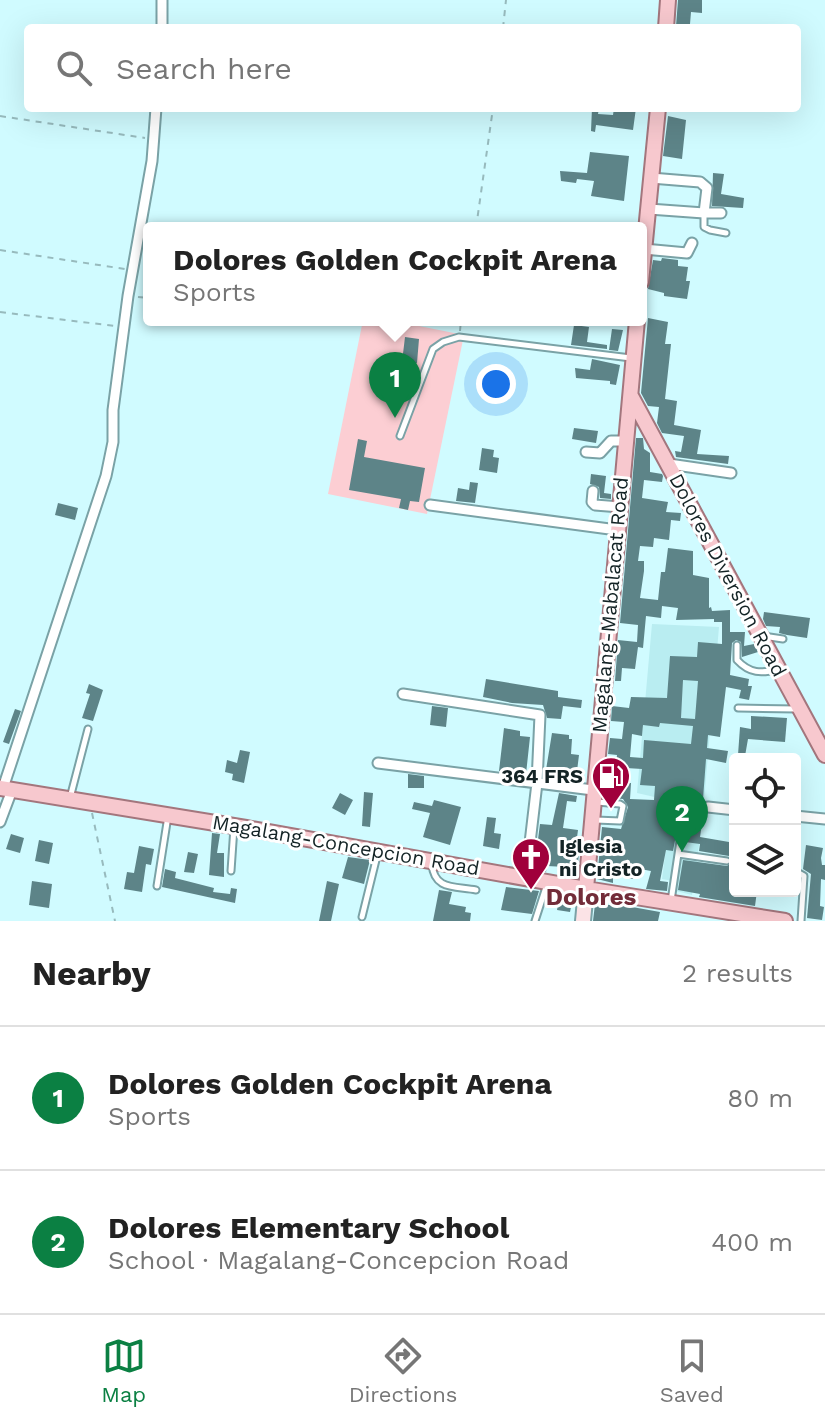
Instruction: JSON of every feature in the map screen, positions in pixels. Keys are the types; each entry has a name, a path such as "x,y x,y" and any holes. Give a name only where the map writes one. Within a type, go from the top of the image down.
{"main road":[{"path":"666,24 668,0"},
{"path":"647,225 658,112"},
{"name":"Magalang-Mabalacat Road","path":"586,889 636,326"},
{"name":"Dolores Diversion Road","path":"631,395 825,755"},
{"name":"Magalang-Concepcion Road","path":"5,788 756,919 785,921"}],"street":[{"path":"162,0 162,24"},
{"path":"0,822 5,788 106,476 113,442 113,410 128,296 156,112"},
{"path":"651,178 702,183 707,188 704,213"},
{"path":"649,209 721,213"},
{"path":"647,249 687,253 692,243"},
{"path":"586,452 600,453 611,441 626,441"},
{"path":"669,464 731,473"},
{"path":"593,491 592,502 595,505 620,507"},
{"path":"430,505 617,530"},
{"path":"403,694 538,713 541,718 537,783 526,877"},
{"path":"378,763 537,783 592,796"},
{"path":"708,807 729,809"},
{"path":"801,817 825,819"},
{"path":"583,921 586,889"}],"lane":[{"path":"704,213 704,227 726,233"},
{"path":"400,436 433,349 443,342 459,337 633,358"},
{"path":"762,636 783,639"},
{"path":"737,645 737,660 749,670 758,673 779,670"},
{"path":"738,708 801,709"},
{"path":"70,799 88,729"},
{"path":"590,819 620,821 623,812 620,804 592,796"},
{"path":"157,886 168,815"},
{"path":"231,871 235,826"},
{"path":"671,902 681,834"},
{"path":"362,917 378,851"},
{"path":"678,854 727,861"},
{"path":"431,860 433,877 438,883 476,890"},
{"path":"801,873 804,874 801,921"},
{"path":"535,921 548,881"}],"path":[{"path":"503,24 506,0"},
{"path":"477,222 492,112"},
{"path":"0,116 154,139"},
{"path":"0,250 133,270"},
{"path":"128,296 143,297"},
{"path":"0,312 124,327"},
{"path":"459,337 460,326"},
{"path":"89,802 115,921"}],"shaded area":[{"path":"362,326 419,326 464,335 427,514 328,494"},
{"path":"652,624 719,627 702,824 692,895 672,890 673,881 662,879 672,801 637,793"}],"building":[{"path":"678,0 702,0 702,13 691,12 690,24 676,24"},
{"path":"592,112 613,115 613,112 635,112 633,130 596,125 595,132 591,131"},
{"path":"668,116 686,120 682,159 663,156"},
{"path":"590,152 629,156 624,201 591,196 594,181 561,181 560,171 587,173"},
{"path":"713,173 724,174 721,194 744,198 743,208 712,206"},
{"path":"662,258 678,260 678,266 688,267 686,281 690,281 687,299 664,296 664,293 648,289 653,260 661,261"},
{"path":"648,318 668,322 665,344 671,344 665,399 677,401 674,425 701,430 697,454 729,456 728,464 676,457 675,451 681,452 684,436 662,433 657,423 659,407 648,406 641,393"},
{"path":"574,326 582,326 589,327 587,342 607,345 607,349 571,345"},
{"path":"612,329 623,330 618,351 609,350"},
{"path":"405,337 419,339 417,363 402,362"},
{"path":"592,359 620,365 616,385 610,384 610,381 576,378 575,368 590,370"},
{"path":"574,428 598,431 596,443 572,439"},
{"path":"636,438 643,438 644,449 650,453 650,472 663,476 662,482 644,480 642,498 668,502 666,512 681,513 680,521 671,520 669,540 654,538 653,547 640,546 638,561 644,561 644,571 640,598 658,600 668,548 693,551 693,575 709,578 709,608 712,611 730,610 730,632 745,632 744,646 754,644 758,652 742,657 741,642 736,640 732,643 730,675 749,679 748,686 752,686 749,700 739,698 741,690 726,687 720,737 708,735 707,748 728,751 726,763 706,759 703,799 672,800 667,828 677,830 673,851 666,850 660,881 668,882 667,891 646,889 651,871 635,868 633,879 613,875 613,883 597,879 602,827 621,829 628,807 623,799 613,798 614,792 605,792 608,773 615,774 617,755 608,754 610,738 622,739 624,722 611,721 612,706 629,708 631,697 667,698 670,656 697,657 698,642 722,644 722,622 714,622 714,619 676,620 678,608 662,606 661,618 646,616 643,648 638,647 635,669 622,668 621,681 615,681 618,640 637,642 638,625 620,623","holes":["683,680 698,681 695,719 681,718","660,723 693,726 691,744 644,740 643,758 630,757 632,734 642,736 643,725 659,727","626,768 642,769 640,785 655,786 654,800 630,799 631,783 625,783"]},
{"path":"358,439 367,441 364,457 425,468 419,502 410,501 408,510 399,508 401,499 349,490"},
{"path":"482,448 494,450 493,457 499,458 497,473 479,470"},
{"path":"591,474 606,476 604,493 611,494 611,499 600,498 599,487 590,484"},
{"path":"470,482 478,483 475,503 456,501 458,488 469,490"},
{"path":"58,503 78,508 75,520 55,515"},
{"path":"764,612 810,618 807,638 779,633 780,627 766,626"},
{"path":"486,679 558,691 558,697 582,700 581,708 563,706 561,719 547,718 543,705 483,697"},
{"path":"89,684 103,690 93,721 82,718 90,694 86,693"},
{"path":"432,706 448,708 446,727 430,725"},
{"path":"15,709 21,711 9,744 3,742"},
{"path":"751,716 787,718 785,742 748,739 746,753 738,753 740,727 751,729"},
{"path":"504,728 530,737 526,774 499,771"},
{"path":"552,733 569,735 572,739 571,754 579,755 577,771 584,772 582,781 545,776"},
{"path":"240,750 250,752 244,783 232,780 233,774 225,772 227,760 237,763"},
{"path":"408,774 424,776 424,788 408,788"},
{"path":"364,792 373,793 370,827 362,826"},
{"path":"340,793 353,800 345,815 332,808"},
{"path":"559,793 577,796 576,802 567,801 563,828 578,830 575,852 579,853 577,874 565,873 566,867 547,866 546,872 534,870 540,824 552,825"},
{"path":"434,800 461,807 450,845 423,837 430,813 412,809 414,802 432,806"},
{"path":"487,817 496,818 494,833 501,834 499,849 483,846"},
{"path":"684,827 701,830 700,837 729,842 729,856 699,851 700,844 685,842"},
{"path":"212,833 220,834 217,853 224,853 224,877 209,875"},
{"path":"11,834 24,838 20,853 6,849"},
{"path":"39,840 53,843 49,864 35,861"},
{"path":"806,845 823,848 821,858 822,865 825,865 825,880 821,879 822,920 807,918 811,874 803,869"},
{"path":"139,846 154,849 151,865 146,864 142,892 124,889 127,872 134,873"},
{"path":"188,852 198,854 194,873 184,872"},
{"path":"348,857 370,860 364,884 342,878"},
{"path":"683,860 729,864 729,897 756,897 755,906 699,897 700,894 678,890"},
{"path":"165,869 176,872 175,878 214,888 213,892 230,894 231,888 237,889 235,903 162,887"},
{"path":"32,881 52,884 49,908 29,905"},
{"path":"327,881 339,884 331,921 319,921"},
{"path":"506,887 539,891 532,914 501,910"},
{"path":"439,890 452,892 449,904 466,907 465,912 471,913 470,921 433,921"},
{"path":"560,894 573,897 570,912 557,910"},
{"path":"610,903 660,912 658,921 593,921 595,904"}],"place":[{"name":"Dolores Golden Cockpit Arena","path":"395,418"},
{"name":"364 FRS","path":"611,810"},
{"name":"Dolores Elementary School","path":"682,852"},
{"name":"Iglesia ni Cristo","path":"531,891"}],"district":[{"name":"Dolores","path":"591,897"}]}
